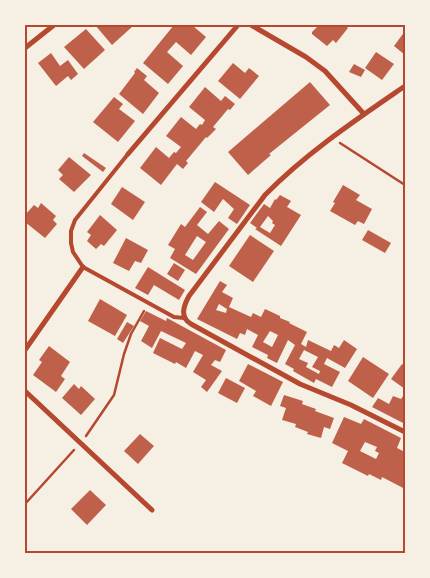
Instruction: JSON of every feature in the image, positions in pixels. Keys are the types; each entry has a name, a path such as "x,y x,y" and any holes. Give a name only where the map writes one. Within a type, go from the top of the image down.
{"street":[{"path":"25,48 54,25"},
{"path":"128,154 238,25"},
{"path":"251,25 306,57 325,71 364,114"},
{"path":"405,86 364,114 278,181 265,195 189,296 184,308 184,318 191,324 300,384 351,405 405,432"},
{"path":"25,350 83,268"},
{"path":"25,391 152,510"}],"lane":[{"path":"128,154 75,220 71,231 73,252 83,268 174,317 184,318"}],"path":[{"path":"332,138 405,185"},
{"path":"25,504 80,443 114,395 126,347 148,303"}],"building":[{"path":"95,25 132,25 133,26 112,45"},
{"path":"174,25 194,25 206,37 191,55 176,42 167,52 183,66 168,84 143,63"},
{"path":"315,25 345,25 348,28 336,43 333,40 327,46 312,34 317,27"},
{"path":"86,29 105,50 84,69 64,47"},
{"path":"405,31 405,55 394,46"},
{"path":"376,52 394,64 382,80 365,68"},
{"path":"51,53 60,66 68,60 78,74 71,80 68,76 56,86 38,63"},
{"path":"233,63 245,73 249,68 259,76 240,99 218,81"},
{"path":"354,64 365,70 361,77 349,72"},
{"path":"137,68 147,76 144,80 159,93 143,114 119,94"},
{"path":"310,82 330,105 269,154 271,155 248,175 228,152"},
{"path":"205,87 221,101 225,96 235,104 230,110 228,109 213,127 216,129 206,137 186,161 188,163 183,169 177,164 161,185 140,168 156,147 169,158 181,147 166,136 181,117 196,129 200,124 202,125 205,120 189,107"},
{"path":"114,97 123,104 119,109 135,121 118,142 93,122"},
{"path":"84,153 106,168 103,172 82,156"},
{"path":"69,157 91,175 74,192 59,179 63,175 58,170"},
{"path":"215,182 250,205 237,224 228,218 234,209 223,199 214,212 201,202"},
{"path":"343,185 360,195 356,200 372,209 364,224 358,221 355,225 330,211"},
{"path":"122,187 145,202 133,220 111,204"},
{"path":"280,195 291,201 287,207 301,215 281,246 255,229 257,228 250,223 264,204 270,208","holes":["268,216 273,221 272,223 275,225 270,233 260,227"]},
{"path":"41,203 56,216 53,220 57,224 45,238 25,222 25,215 34,205 38,208"},
{"path":"200,207 207,212 197,225 208,234 219,221 229,229 196,274 170,258 175,249 168,245 181,224 185,227","holes":["197,236 206,242 193,260 185,255"]},
{"path":"100,215 117,230 104,246 101,244 96,249 87,241 91,235 87,232"},
{"path":"368,230 391,243 385,253 362,240"},
{"path":"250,235 274,251 253,282 229,266"},
{"path":"126,238 148,250 141,263 135,261 129,271 113,263"},
{"path":"174,263 185,270 178,281 167,274"},
{"path":"148,267 185,290 179,300 154,285 148,295 135,288"},
{"path":"220,281 227,285 222,292 233,298 229,307 251,317 253,313 261,317 265,309 280,316 280,318 307,332 301,344 306,347 308,340 331,351 334,345 339,348 344,340 357,349 345,368 327,358 324,364 340,372 332,387 316,379 314,383 285,364 295,345 288,340 277,363 267,358 268,355 252,347 258,335 247,329 245,335 240,333 237,339 197,319","holes":["219,304 227,309 226,313 216,310","270,331 278,335 272,347 263,342","304,350 318,357 312,367 320,371 319,374 306,367 308,363 299,359"]},
{"path":"100,299 127,315 115,336 88,321"},
{"path":"146,311 166,321 167,318 226,350 220,362 215,360 211,365 222,371 207,392 201,387 206,380 193,372 203,355 195,351 186,368 153,353 160,338 182,349 186,343 161,331 152,348 141,341 149,326 140,321"},
{"path":"127,322 134,326 123,343 117,339"},
{"path":"49,346 70,362 61,376 65,379 56,392 33,375 42,362 39,360"},
{"path":"363,357 389,374 373,398 348,381"},
{"path":"248,364 283,382 271,406 253,396 256,391 239,381"},
{"path":"402,364 405,366 405,389 391,379"},
{"path":"226,378 245,388 237,403 218,393"},
{"path":"74,384 79,389 81,386 95,399 81,415 62,398"},
{"path":"405,393 405,424 372,407 378,398 389,404 393,396 401,399"},
{"path":"284,395 303,401 302,404 334,418 330,429 324,427 321,438 307,434 308,432 295,427 296,424 282,420 286,408 280,406"},
{"path":"344,417 361,424 364,419 401,438 397,448 405,452 405,489 382,477 381,480 369,474 368,476 342,463 348,451 332,443","holes":["365,442 377,447 375,451 379,453 376,459 360,451"]},
{"path":"140,434 154,446 138,464 124,451"},
{"path":"90,490 106,505 87,525 71,509"}]}
